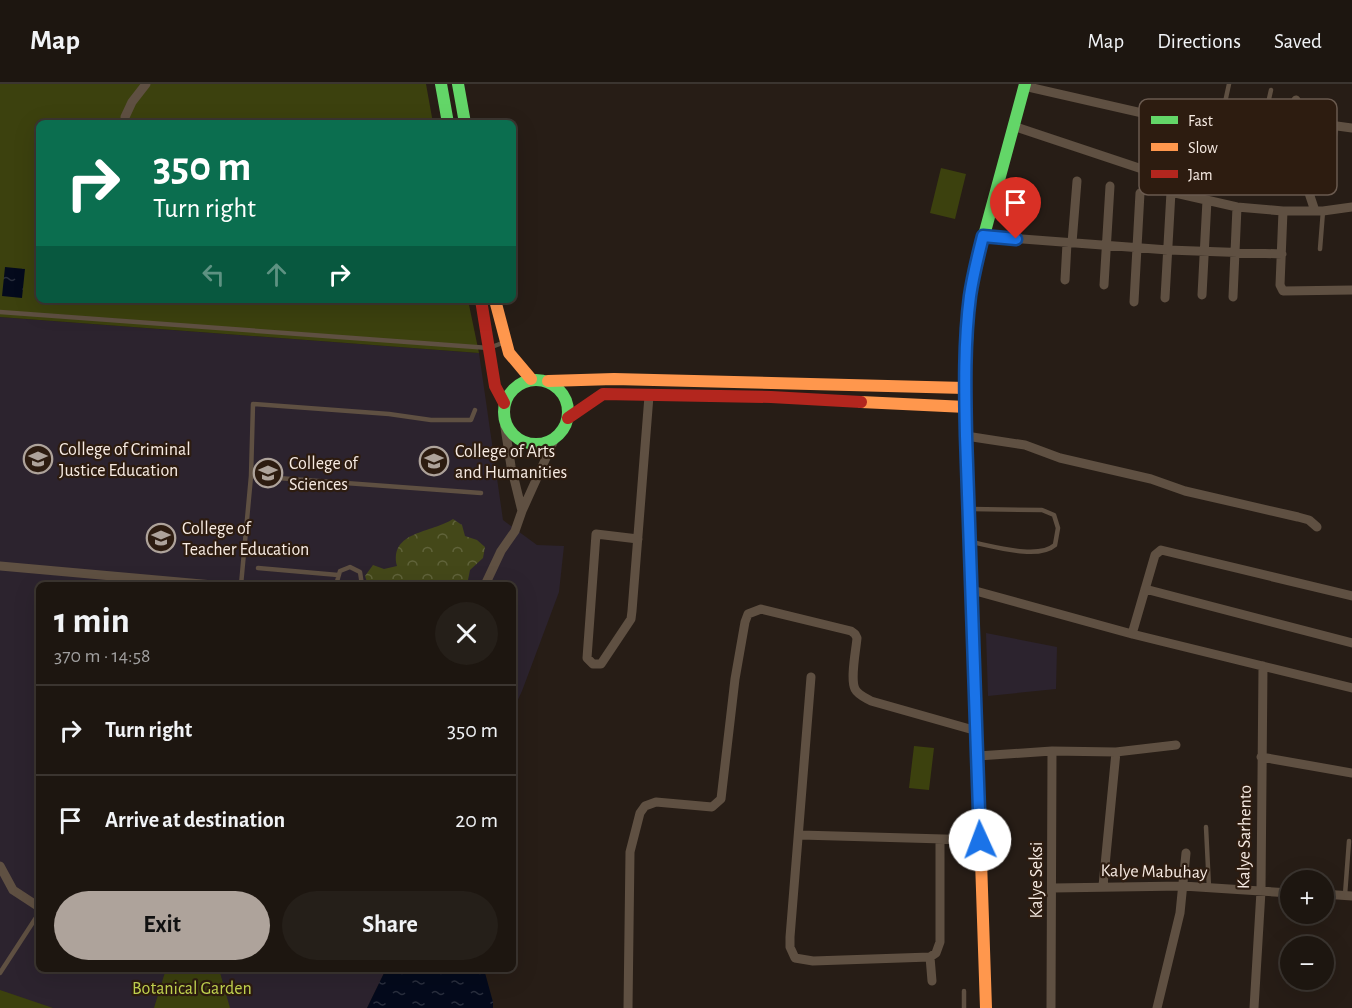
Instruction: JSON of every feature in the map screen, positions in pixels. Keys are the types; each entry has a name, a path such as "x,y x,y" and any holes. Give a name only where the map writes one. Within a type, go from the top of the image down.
{"street":[{"path":"125,117 132,102 146,84"},
{"path":"441,84 447,120"},
{"path":"458,84 464,120"},
{"path":"986,1008 966,436 965,388 970,297 983,236 1025,85 1139,112"},
{"path":"1013,126 1139,168"},
{"path":"1337,126 1352,128"},
{"path":"1065,280 1077,181"},
{"path":"1104,285 1110,186"},
{"path":"1134,302 1140,195"},
{"path":"1165,298 1171,195"},
{"path":"1186,195 1237,207 1283,211 1319,211 1352,207"},
{"path":"1311,195 1319,211"},
{"path":"1202,295 1207,200"},
{"path":"1233,297 1237,207"},
{"path":"1283,211 1280,285 1283,291 1352,290"},
{"path":"983,236 1168,250 1282,254"},
{"path":"482,303 495,386 504,409 507,428 517,438 529,444 543,443 555,438"},
{"path":"496,303 509,353 531,379"},
{"path":"522,511 511,466 504,409 510,392 519,383 531,379 965,388"},
{"path":"486,582 501,551 515,531 555,438 565,427 568,418 566,400 559,389 548,381"},
{"path":"568,418 603,394 771,397 966,407"},
{"path":"638,538 596,534 586,658 594,664 601,664 631,619 638,538 649,396"},
{"path":"966,436 1025,445 1060,458 1151,479 1185,491 1309,520 1317,527"},
{"path":"1132,634 1155,555 1161,550 1352,596"},
{"path":"0,567 178,582"},
{"path":"1145,589 1352,643"},
{"path":"972,590 1132,634 1352,688"},
{"path":"628,1008 630,852 640,813 645,806 656,801 705,807 716,804 721,799 735,679 748,614 761,609 851,631 857,638 853,681 854,688 860,695 872,701 977,731"},
{"name":"Kalye Sarhento","path":"1254,1008 1261,891 1263,666"},
{"path":"811,677 800,835 790,936 790,947 795,958 813,961 930,957 936,953 940,942 940,839"},
{"path":"978,756 1052,751 1116,752 1176,745"},
{"name":"Kalye Seksi","path":"1051,1008 1052,751"},
{"path":"1103,886 1116,752"},
{"path":"1261,757 1352,774"},
{"path":"800,835 980,840"},
{"path":"1157,1008 1180,913 1186,853"},
{"path":"0,866 13,890 20,897 36,905"},
{"name":"Kalye Mabuhay","path":"1053,888 1183,886 1280,892"},
{"path":"1334,895 1349,896"},
{"path":"930,957 932,981"}],"lane":[{"path":"1226,99 1229,84"},
{"path":"1269,99 1271,90"},
{"path":"1319,211 1320,249"},
{"path":"0,312 489,348 506,342"},
{"path":"241,582 251,476 253,404 389,414 431,420 471,420 475,410"},
{"path":"251,476 482,493"},
{"path":"969,508 1042,510 1054,515 1058,528 1056,545 1043,552 970,542"},
{"path":"337,582 338,574 346,567 354,568 362,576 362,582"},
{"path":"258,568 338,574"},
{"path":"1206,827 1209,888"},
{"path":"1349,841 1349,896"},
{"path":"0,973 36,918"},
{"path":"964,991 964,1008"}],"shaded area":[{"path":"0,317 479,353 503,520 537,545 564,546 559,592 516,704 516,582 36,582 36,972 385,972 367,1008 0,1008"},
{"path":"986,633 1057,647 1056,689 988,696"}],"green space":[{"path":"0,84 426,84 432,120 36,120 36,303 469,303 479,353 0,317"},
{"path":"941,168 966,174 955,219 930,213"},
{"path":"453,519 462,525 465,536 477,540 485,547 483,558 470,570 468,582 367,582 365,576 373,565 384,569 397,566 396,555 399,546 406,539"},
{"path":"914,746 934,748 929,790 909,788"},
{"name":"Botanical Garden","path":"165,972 220,972 230,1008 154,1008"},
{"path":"0,990 53,1008 0,1008"}],"water":[{"path":"5,267 25,269 22,298 2,296"},
{"path":"385,972 485,972 493,1002 493,1008 367,1008"}],"traffic: fast":[{"path":"441,84 447,120"},
{"path":"458,84 464,120"},
{"path":"974,654 965,388 968,318 973,276 1025,84"},
{"path":"530,380 542,380 559,389 566,400 568,412 566,424 559,435 542,444 530,444 518,439 509,430 504,418 504,406 509,394 518,385 530,380"}],"traffic: slow":[{"path":"496,303 509,353 531,379"},
{"path":"548,381 614,379 965,388"},
{"path":"861,402 966,407"},
{"path":"974,654 986,1008"}],"traffic: jam":[{"path":"481,303 495,386 504,403"},
{"path":"568,418 603,394 771,397 861,402"}],"place":[{"name":"College of Criminal Justice Education","path":"38,459"},
{"name":"College of Arts and Humanities","path":"434,461"},
{"name":"College of Sciences","path":"268,473"},
{"name":"College of Teacher Education","path":"161,538"}],"route":[{"path":"980,840 966,436 965,388 968,318 973,276 983,236 1016,239"}]}
